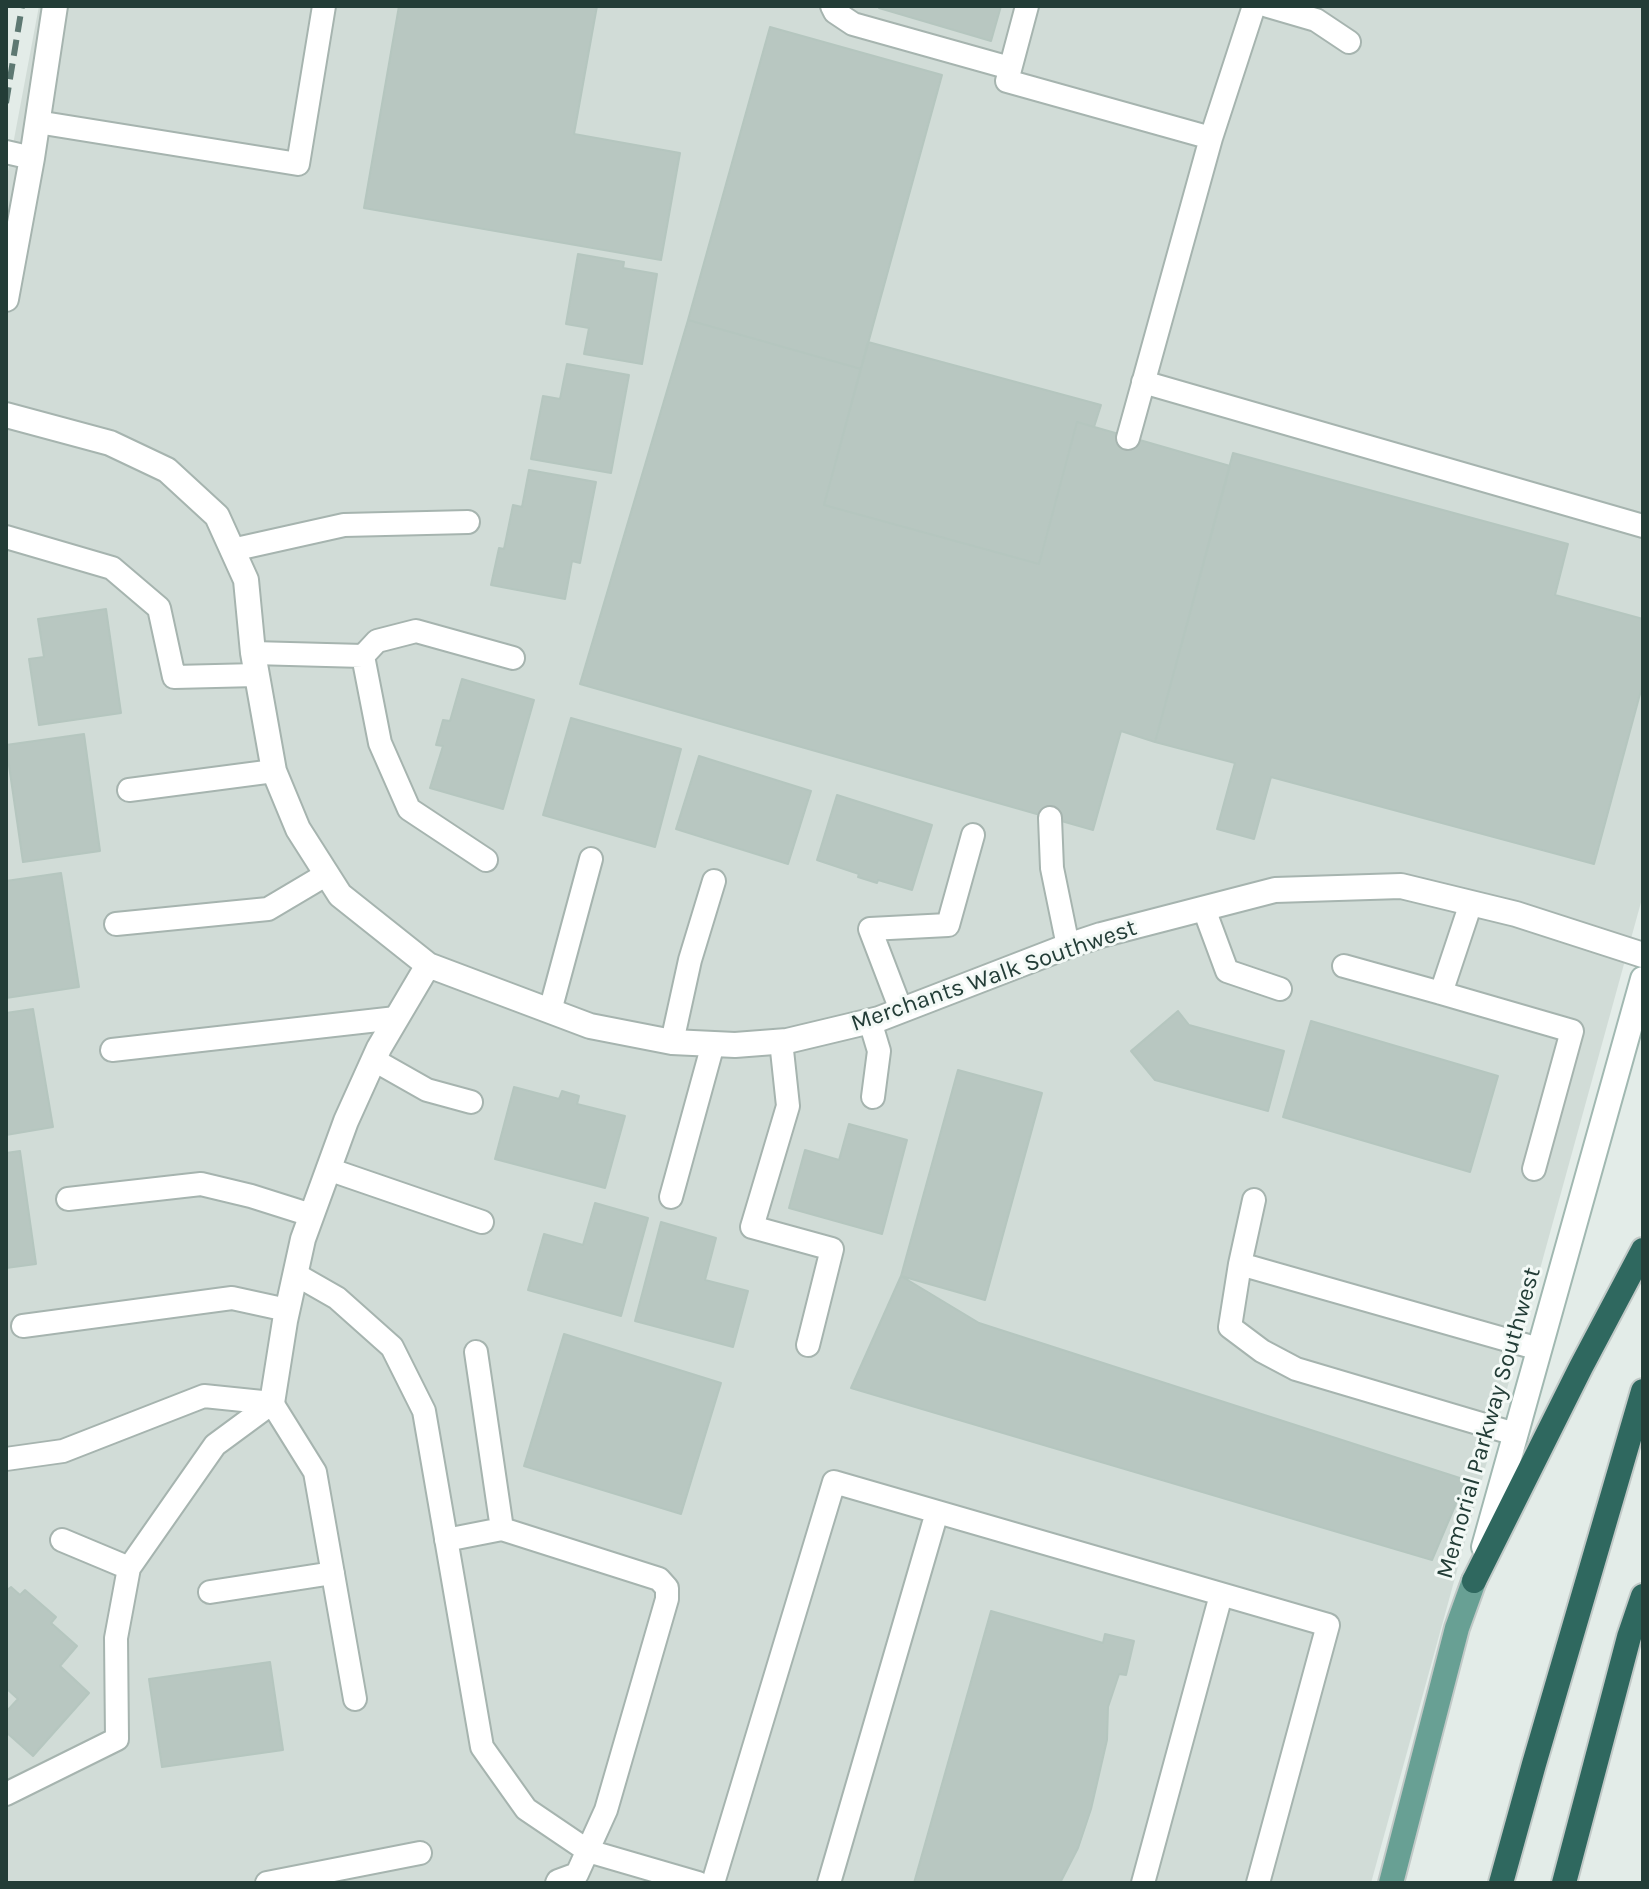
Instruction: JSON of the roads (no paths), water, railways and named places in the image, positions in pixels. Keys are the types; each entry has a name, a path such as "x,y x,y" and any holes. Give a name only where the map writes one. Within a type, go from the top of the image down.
{"highway":[{"path":"1474,1581 1643,1250"},
{"path":"1501,1883 1643,1391"},
{"path":"1564,1883 1629,1637 1643,1596"}],"main road":[{"name":"Memorial Parkway Southwest","path":"1391,1883 1457,1628 1474,1581"}],"street":[{"path":"6,299 55,6"},
{"name":"Merchants Walk Southwest","path":"6,415 110,443 167,470 217,516 246,580 255,664 274,771 298,829 340,895 428,965 590,1026 672,1042 735,1045 781,1041 870,1021 1101,935 1275,890 1401,886 1516,914 1643,955"},
{"path":"272,1403 287,1310 311,1215 346,1121 374,1060 428,965"},
{"name":"Memorial Parkway Southwest","path":"1474,1581 1643,979"}],"lane":[{"path":"37,122 298,164 324,6"},
{"path":"832,6 835,12 853,24 1010,68"},
{"path":"1027,6 1007,81 1211,138"},
{"path":"1128,438 1211,138 1254,6"},
{"path":"1268,6 1316,20 1349,42"},
{"path":"6,152 32,158"},
{"path":"1143,382 1643,526"},
{"path":"232,550 344,525 468,522"},
{"path":"6,537 112,568 159,608 174,677 255,664 363,656 377,641 416,631 513,658"},
{"path":"363,656 380,743 409,809 486,860"},
{"path":"129,790 274,771"},
{"path":"1050,818 1052,868 1068,946"},
{"path":"901,1010 870,929 948,925 973,835"},
{"path":"550,1011 591,859"},
{"path":"116,924 268,909 327,874"},
{"path":"672,1042 690,960 714,881"},
{"path":"1441,993 1471,903"},
{"path":"1204,909 1227,971 1280,989"},
{"path":"1344,966 1572,1031 1534,1169"},
{"path":"112,1050 396,1018"},
{"path":"870,1021 879,1051 873,1097"},
{"path":"781,1041 788,1106 752,1227 832,1249 808,1345"},
{"path":"671,1197 713,1044"},
{"path":"374,1060 427,1090 471,1102"},
{"path":"328,1169 482,1222"},
{"path":"68,1199 201,1184 311,1215"},
{"path":"1254,1200 1230,1327 1262,1351 1296,1369 1515,1434"},
{"path":"1240,1264 1539,1349"},
{"path":"295,1274 337,1298 392,1347 424,1411 482,1747 526,1809 588,1851 698,1883"},
{"path":"23,1326 232,1298 287,1310"},
{"path":"476,1352 502,1529"},
{"path":"6,1459 63,1451 204,1396 272,1403"},
{"path":"6,1794 117,1739 116,1638 129,1568 215,1445 272,1403"},
{"path":"272,1403 315,1472 355,1699"},
{"path":"713,1883 834,1482 1328,1625 1258,1883"},
{"path":"829,1883 937,1512"},
{"path":"446,1540 502,1529 659,1579 667,1588 667,1599 606,1810 571,1880"},
{"path":"62,1540 129,1568"},
{"path":"210,1592 333,1573"},
{"path":"1143,1883 1221,1595"},
{"path":"267,1883 420,1853"}],"railway":[{"path":"6,103 22,6"}]}
